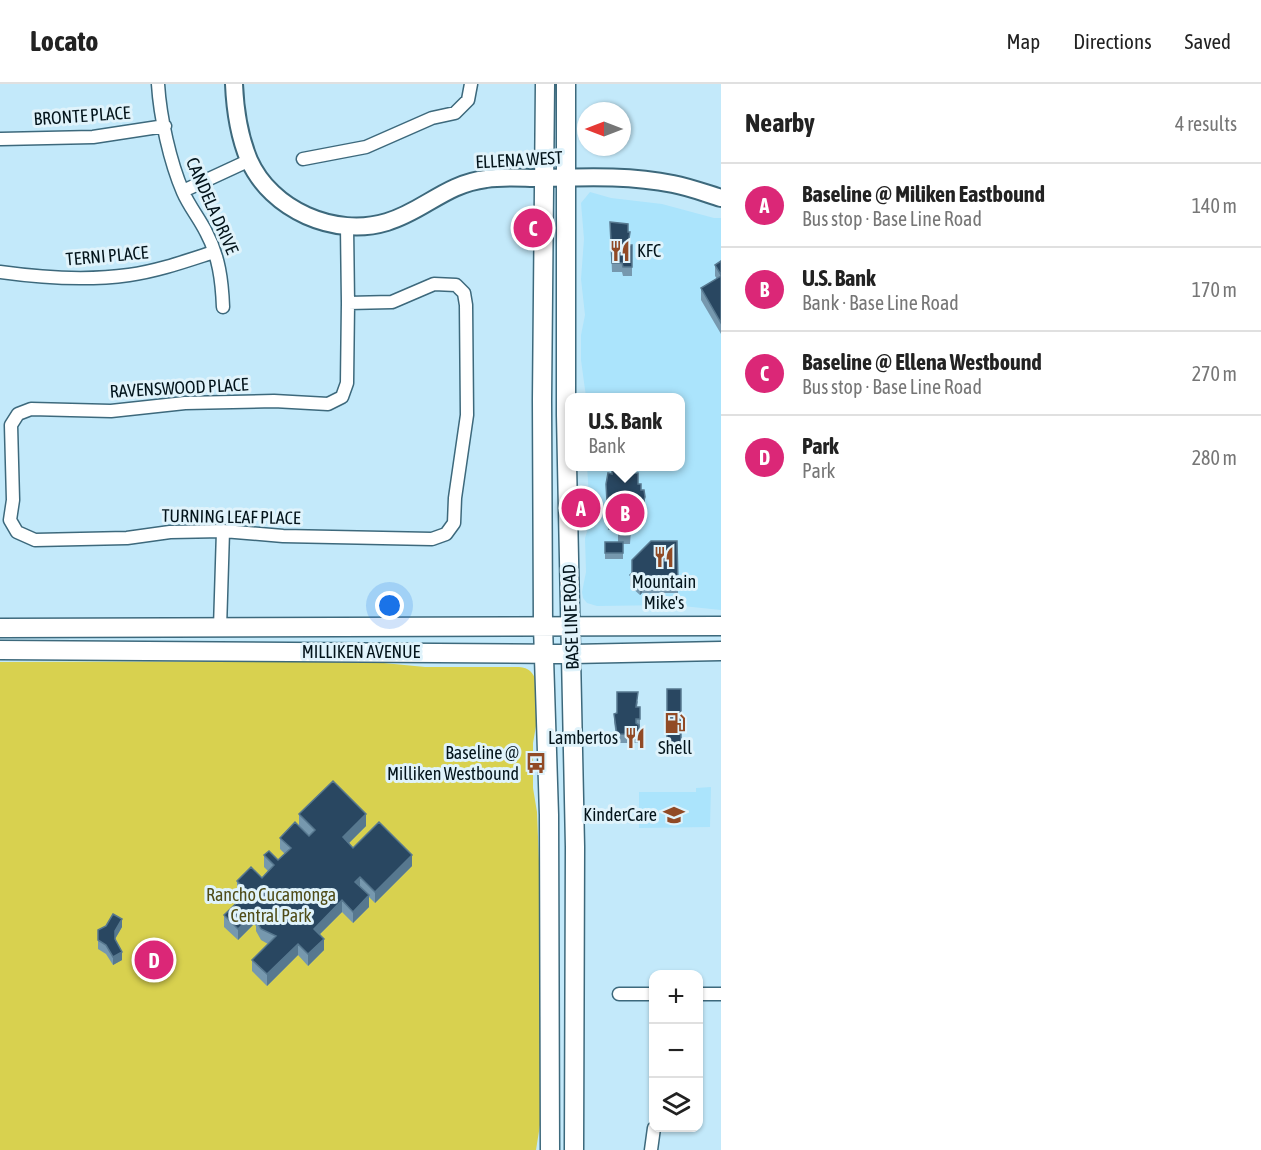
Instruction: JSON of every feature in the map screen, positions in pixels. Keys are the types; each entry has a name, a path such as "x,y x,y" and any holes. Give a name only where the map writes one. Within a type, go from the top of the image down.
{"main road":[{"name":"BASE LINE ROAD","path":"545,84 542,400 543,653 549,815 550,1150"},
{"name":"BASE LINE ROAD","path":"566,84 566,393"},
{"name":"BASE LINE ROAD","path":"567,471 575,847 574,1150"},
{"name":"MILLIKEN AVENUE","path":"0,628 721,626"},
{"name":"MILLIKEN AVENUE","path":"0,650 572,654 721,651"}],"street":[{"name":"CANDELA DRIVE","path":"158,84 172,162 183,191 206,231 214,252 222,276 223,308"},
{"name":"ELLENA WEST","path":"234,84 235,104 250,160 264,183 278,198 296,211 330,224 347,226 386,223 469,181 490,178 646,179 674,184 721,198"},
{"path":"303,159 366,147 432,118 455,113 468,100 471,84"},
{"name":"BRONTE PLACE","path":"1,139 93,137 165,126"},
{"path":"183,191 250,160"},
{"path":"347,226 348,303"},
{"name":"TERNI PLACE","path":"0,272 70,279 106,277 160,269 214,252"},
{"name":"TURNING LEAF PLACE","path":"17,532 35,540 127,538 170,532 223,531 283,536 432,539 446,534 454,523 455,498 467,415 464,293 456,285 434,284 392,302 348,303"},
{"name":"RAVENSWOOD PLACE","path":"17,532 10,520 13,500 11,425 18,414 31,409 111,411 185,403 274,401 328,404 342,397 347,383 348,303"},
{"path":"220,628 223,531"},
{"path":"619,994 649,994"},
{"path":"703,994 721,994"},
{"path":"651,1150 653,1132"}],"shaded area":[{"path":"590,192 611,198 662,204 721,218 721,610 673,605 597,606 587,603 583,598 586,572 585,538 589,525 590,508 587,471 685,471 685,393 585,393 581,360 581,335 585,315 581,279 584,239 581,203"},
{"name":"KinderCare","path":"711,787 710,827 639,828 639,792 696,792 696,788"}],"green space":[{"name":"Rancho Cucamonga Central Park","path":"363,661 425,667 519,667 530,671 536,681 533,788 537,812 541,911 540,1125 536,1150 0,1150 0,662"}],"building":[{"name":"KFC","path":"610,222 628,224 628,232 630,232 628,245 632,245 632,267 623,267 622,263 612,263"},
{"path":"721,261 721,275 715,265"},
{"path":"721,276 721,323 701,288"},
{"path":"612,471 627,471 627,474 638,473 638,484 641,484 641,490 644,490 645,497 641,503 641,510 638,510 638,519 631,519 630,532 618,533 618,519 608,519 606,484 608,473 612,474"},
{"path":"651,541 677,541 678,582 642,582 640,584 630,575 632,560"},
{"path":"605,542 623,542 623,553 605,553"},
{"path":"667,689 681,689 681,753 667,753"},
{"path":"617,692 638,692 636,707 640,707 640,719 636,719 636,723 639,725 639,735 617,734 614,714 617,713"},
{"path":"333,781 366,814 343,837 353,848 379,822 412,855 375,892 360,877 355,882 369,895 353,912 342,900 314,929 324,939 308,954 298,944 267,974 252,960 276,936 261,929 254,913 238,929 224,915 248,892 237,881 251,867 262,878 274,865 264,855 269,851 278,860 291,848 280,838 295,822 309,836 315,830 299,814"},
{"path":"113,914 122,919 115,931 115,939 122,952 113,957 106,945 98,940 98,930 106,926"}],"place":[{"name":"Baseline @ Ellena Westbound","path":"533,228"},
{"name":"KFC","path":"620,251"},
{"name":"Baseline @ Miliken Eastbound","path":"581,508"},
{"name":"U.S. Bank","path":"625,513"},
{"name":"Mountain Mike's","path":"664,557"},
{"name":"Shell","path":"675,723"},
{"name":"Lambertos","path":"635,738"},
{"name":"Baseline @ Milliken Westbound","path":"536,763"},
{"name":"KinderCare","path":"674,815"},
{"name":"Park","path":"154,960"}]}
